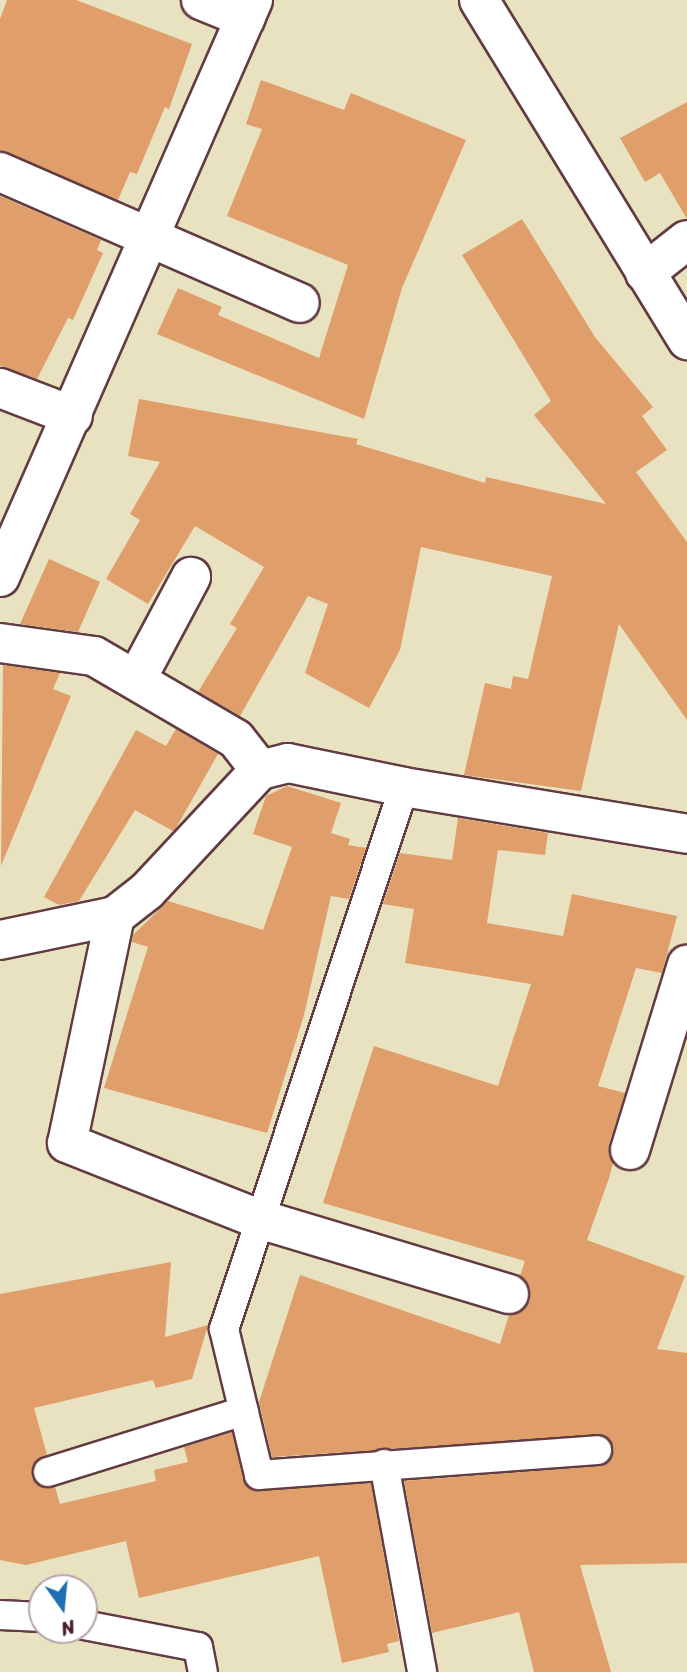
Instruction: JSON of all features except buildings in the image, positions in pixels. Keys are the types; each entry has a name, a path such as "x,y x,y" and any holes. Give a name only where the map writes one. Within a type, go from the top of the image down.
{"street":[{"path":"0,577 73,416 249,9 201,0"},
{"path":"480,0 687,340"},
{"path":"0,172 300,303"},
{"path":"645,274 687,240"},
{"path":"0,388 73,416"},
{"path":"136,680 191,577"},
{"path":"0,643 94,656 236,739 260,770"},
{"path":"0,940 115,916 147,891 260,770 288,763 404,787 687,834"},
{"path":"115,916 67,1143 259,1219 509,1294"},
{"path":"630,1150 687,965"}],"lane":[{"path":"404,787 224,1329 259,1475 597,1450"},
{"path":"48,1472 244,1411"},
{"path":"384,1464 422,1672"},
{"path":"0,1615 28,1616"},
{"path":"98,1628 198,1647 203,1672"}]}
